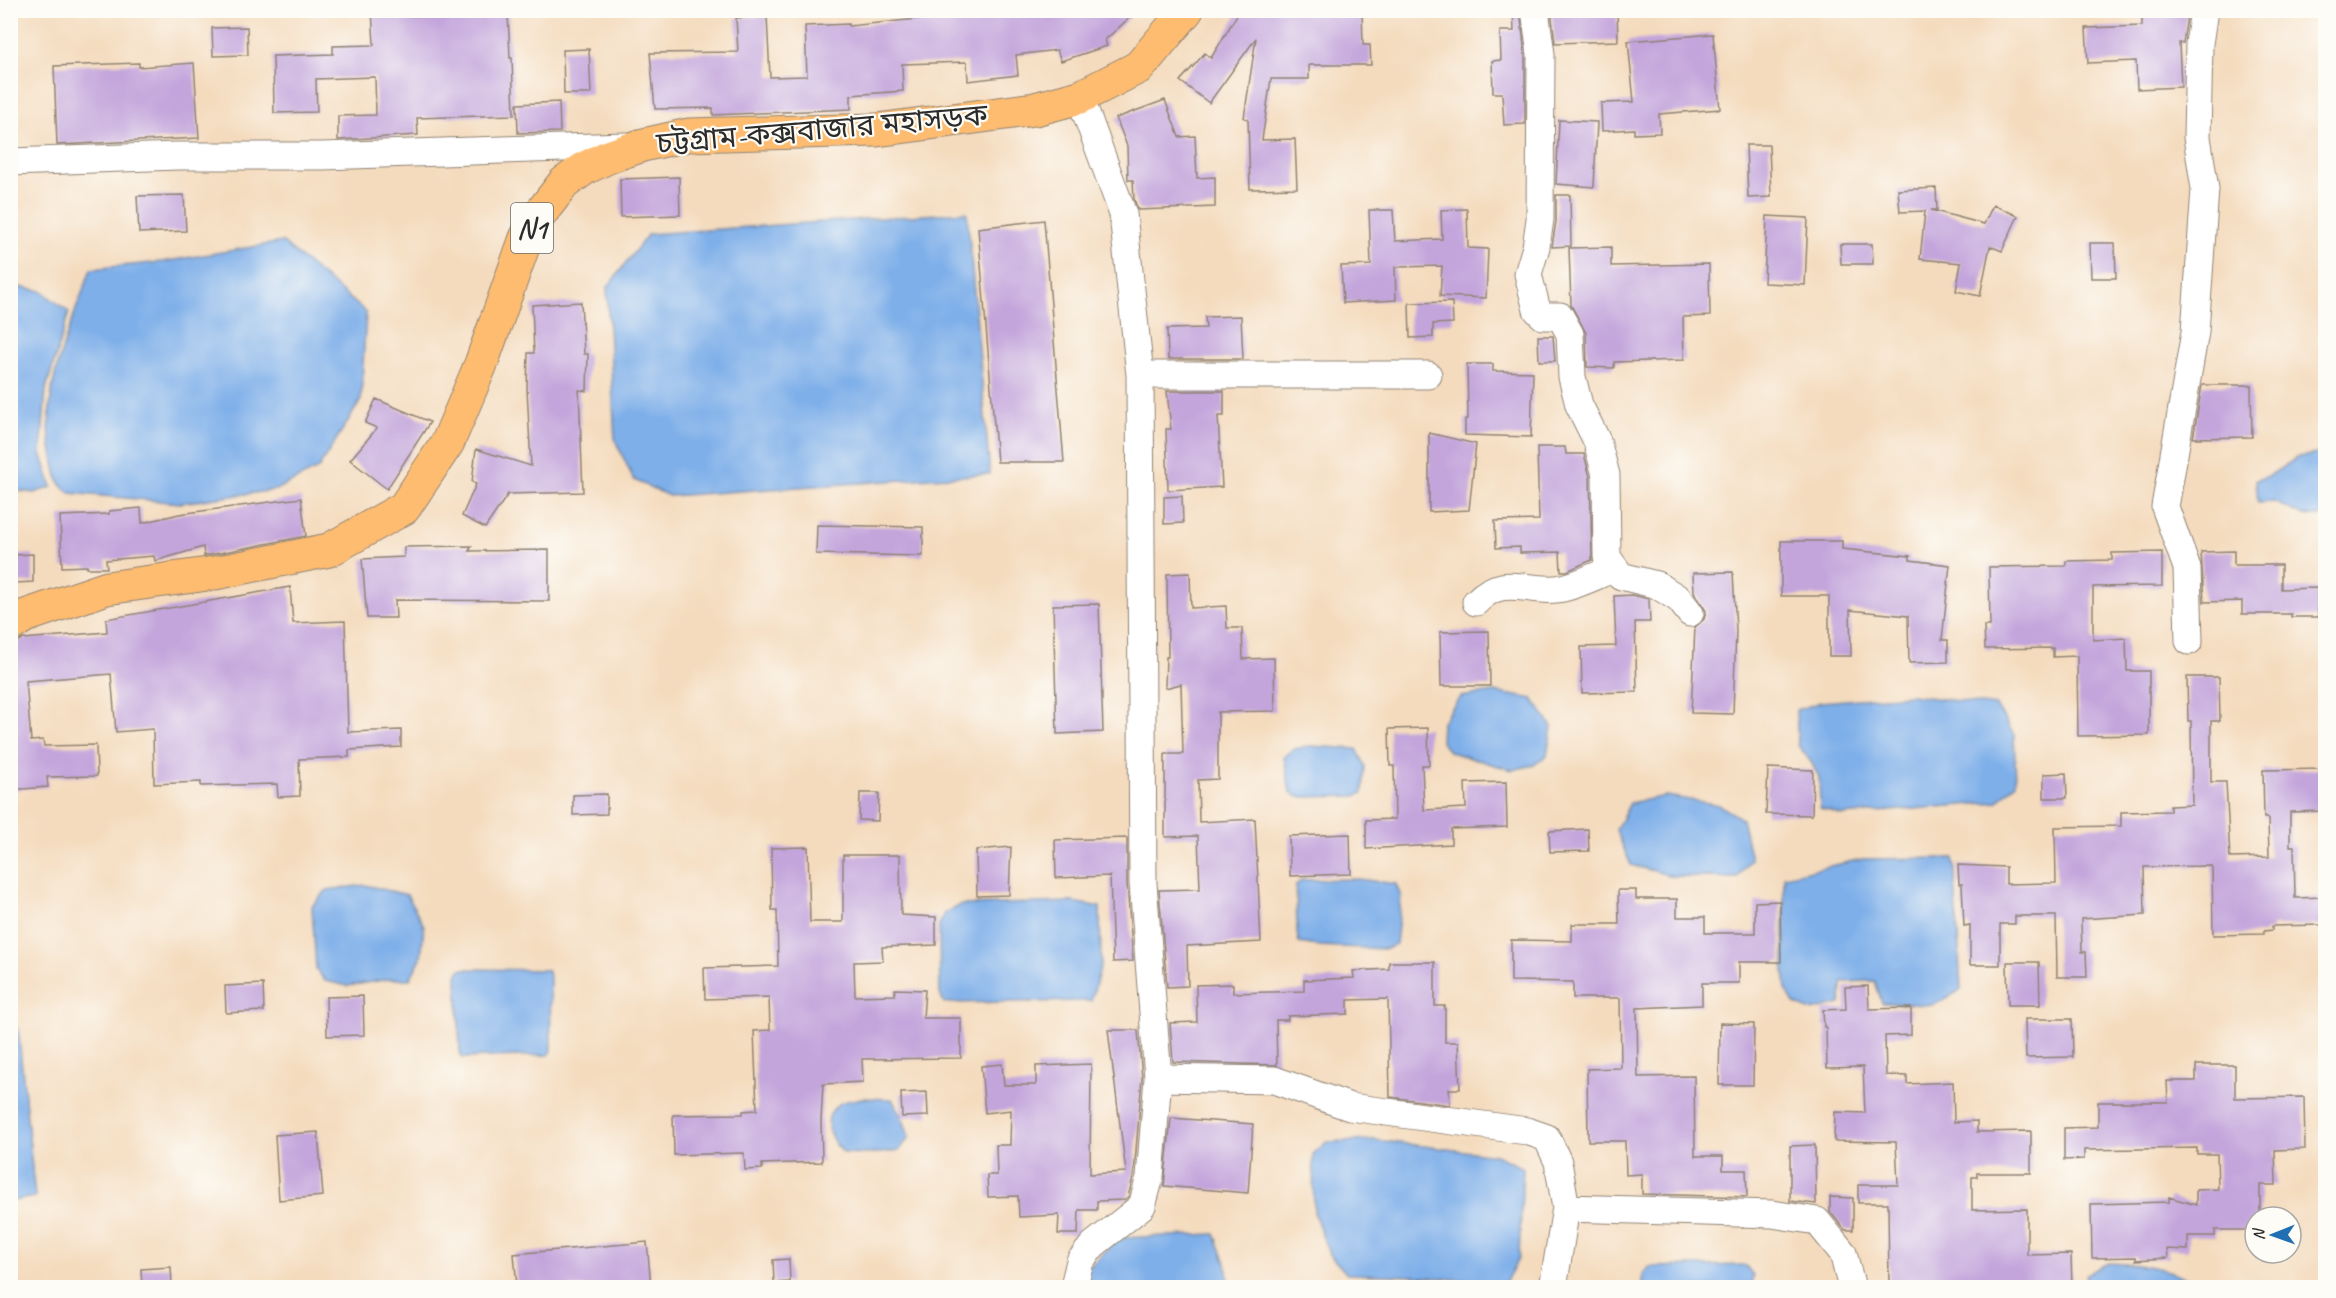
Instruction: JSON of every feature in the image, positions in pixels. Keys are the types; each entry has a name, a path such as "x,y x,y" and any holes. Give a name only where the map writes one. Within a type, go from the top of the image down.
{"highway":[{"name":"চট্টগ্রাম-কক্সবাজার মহাসড়ক","path":"10,625 25,616 106,588 215,573 329,550 404,508 448,442 481,364 526,238 537,218 564,183 585,168 643,145 688,135 876,130 1035,109 1080,97 1139,67 1187,10"}],"street":[{"path":"1534,10 1541,54 1540,219 1536,247 1528,274 1538,310 1543,316 1560,316 1570,334 1572,377 1580,405 1597,441 1606,475 1607,557 1621,576 1657,585 1679,599 1690,613"},
{"path":"2189,641 2187,568 2165,507 2195,332 2205,189 2197,137 2199,44 2204,10"},
{"path":"1075,1282 1080,1261 1093,1245 1142,1206 1150,1177 1158,1078 1143,883 1140,375 1123,214 1080,97"},
{"path":"10,162 178,156 322,156 643,145"},
{"path":"1140,375 1428,375"},
{"path":"1476,602 1485,592 1496,586 1562,588 1615,568"},
{"path":"1158,1078 1274,1080 1350,1107 1527,1131 1547,1138 1558,1162 1566,1208 1553,1287"},
{"path":"1566,1208 1772,1215 1817,1221 1843,1253 1852,1287"}],"water":[{"path":"967,212 990,474 669,496 634,480 615,440 607,288 648,234"},
{"path":"282,242 366,312 361,400 318,469 275,490 180,503 70,493 56,474 49,433 50,409 58,362 91,269 162,262"},
{"path":"11,285 41,291 69,312 46,389 41,453 52,487 34,493 11,490"},
{"path":"2326,454 2325,517 2302,515 2274,502 2258,503 2256,480 2269,476 2298,457"},
{"path":"1494,692 1533,699 1552,727 1547,755 1534,765 1512,770 1450,752 1441,742 1442,722 1460,697"},
{"path":"1911,695 1996,706 2014,735 2016,783 1997,802 1842,815 1820,808 1819,777 1798,745 1796,710 1821,702"},
{"path":"1310,746 1357,749 1365,766 1363,793 1355,796 1298,797 1290,791 1284,757 1294,749"},
{"path":"1666,796 1719,805 1742,819 1751,859 1737,878 1673,876 1631,865 1616,830 1630,803"},
{"path":"1954,858 1961,990 1934,1005 1882,1003 1875,981 1842,982 1841,1004 1811,1011 1794,1004 1786,989 1784,970 1784,876 1862,859"},
{"path":"1358,879 1396,884 1401,897 1396,944 1386,949 1299,943 1296,885 1302,880"},
{"path":"365,885 407,895 424,926 421,958 410,979 389,979 348,986 325,981 316,969 312,906 327,890"},
{"path":"1072,902 1100,907 1101,965 1091,1001 944,1003 940,994 939,925 945,913 961,905"},
{"path":"461,969 547,970 550,978 551,1050 549,1055 462,1058 457,975"},
{"path":"10,1028 18,1028 35,1197 11,1201"},
{"path":"862,1098 892,1099 909,1137 899,1151 870,1154 844,1153 834,1142 828,1122 833,1109 841,1103"},
{"path":"1375,1140 1496,1155 1523,1168 1519,1257 1505,1283 1347,1274 1329,1254 1314,1212 1313,1154 1327,1142"},
{"path":"1215,1234 1226,1263 1229,1287 1080,1288 1081,1275 1119,1238"},
{"path":"2108,1263 2161,1269 2191,1281 2192,1287 2084,1287 2086,1274"},
{"path":"1744,1265 1753,1276 1752,1287 1643,1287 1643,1274 1649,1267"}],"building":[{"path":"372,10 406,10 406,16 508,13 514,115 417,118 418,135 338,140 338,116 376,115 375,77 316,79 317,112 274,113 273,56 333,54 333,46 374,45"},
{"path":"927,10 1138,10 1105,40 1107,46 1061,61 1057,50 1016,55 1018,75 968,81 967,62 902,64 903,91 851,95 851,109 713,115 713,108 655,109 650,53 738,52 736,18 767,16 770,77 807,76 805,26 849,24 849,26 927,18"},
{"path":"1240,10 1304,10 1304,12 1362,10 1363,45 1370,45 1371,65 1309,65 1309,79 1271,79 1262,140 1295,139 1297,188 1250,189 1248,119 1244,118 1256,38 1209,103 1180,81 1205,53 1211,58"},
{"path":"1513,10 1520,10 1525,55 1525,124 1504,125 1502,93 1493,93 1492,61 1501,60 1500,31 1514,31"},
{"path":"1551,10 1617,10 1618,41 1555,43"},
{"path":"2142,10 2188,10 2183,43 2179,43 2181,87 2137,89 2136,61 2088,63 2086,28 2142,26"},
{"path":"247,27 248,55 213,56 212,28"},
{"path":"1713,34 1720,109 1659,114 1660,133 1634,134 1634,129 1602,131 1601,103 1634,102 1628,41"},
{"path":"589,49 591,94 564,94 563,50"},
{"path":"139,63 139,67 194,63 199,138 57,145 54,66"},
{"path":"1165,100 1179,137 1195,136 1197,178 1215,177 1215,207 1138,210 1134,199 1133,180 1128,180 1127,146 1116,118"},
{"path":"559,102 560,132 518,133 517,104"},
{"path":"1559,120 1597,122 1594,187 1556,184"},
{"path":"1746,145 1769,145 1771,197 1748,198"},
{"path":"679,177 680,215 621,217 620,179"},
{"path":"1936,188 1937,210 1931,210 1984,224 1993,205 2018,216 2002,251 1990,246 1980,296 1956,291 1961,263 1920,259 1925,211 1900,212 1898,190"},
{"path":"184,195 186,231 139,233 137,196"},
{"path":"1556,195 1570,195 1571,246 1552,247 1556,221"},
{"path":"1467,209 1468,248 1488,249 1486,298 1440,296 1442,266 1395,267 1396,300 1343,303 1341,266 1371,265 1369,210 1393,210 1395,241 1442,239 1441,210"},
{"path":"1767,216 1808,218 1805,285 1764,283"},
{"path":"1044,220 1064,462 997,462 978,228"},
{"path":"2090,243 2115,243 2116,278 2091,278"},
{"path":"1840,244 1872,244 1873,264 1841,264"},
{"path":"1611,247 1611,266 1709,264 1710,316 1683,317 1684,360 1614,362 1614,368 1587,367 1586,333 1571,305 1569,248"},
{"path":"581,302 584,354 588,354 587,391 579,390 583,492 508,494 485,528 462,516 476,484 472,482 476,449 531,466 527,389 528,353 534,353 532,305"},
{"path":"1452,302 1453,323 1433,324 1433,337 1410,338 1409,303"},
{"path":"1241,316 1243,359 1168,359 1167,329 1206,328 1205,317"},
{"path":"1538,336 1553,336 1555,361 1539,361"},
{"path":"1467,364 1493,364 1493,371 1533,372 1531,437 1465,435 1465,419 1468,419"},
{"path":"2202,385 2251,385 2252,437 2193,438"},
{"path":"1167,391 1224,391 1224,416 1218,416 1222,487 1168,490 1166,429 1171,429"},
{"path":"376,399 430,422 387,489 350,460 377,428 365,423"},
{"path":"1429,433 1476,444 1469,510 1429,512"},
{"path":"1537,447 1565,447 1566,454 1584,454 1590,477 1592,560 1567,571 1561,571 1560,552 1520,553 1520,547 1496,548 1495,521 1539,520"},
{"path":"1182,496 1183,523 1164,524 1164,497"},
{"path":"301,498 306,536 204,556 203,547 155,561 154,556 106,560 107,568 62,567 60,516 109,514 109,511 141,508 142,523 179,514"},
{"path":"817,525 923,527 923,556 816,554"},
{"path":"1781,541 1842,541 1842,549 1910,556 1910,560 1950,565 1942,640 1948,640 1948,662 1909,663 1908,616 1850,610 1851,656 1829,656 1829,596 1781,596"},
{"path":"472,546 469,551 549,550 549,601 395,600 396,618 367,618 362,559 404,557 404,547"},
{"path":"2234,551 2234,565 2281,565 2281,589 2317,588 2318,617 2291,617 2291,614 2242,614 2242,601 2204,602 2201,552"},
{"path":"2162,552 2162,586 2093,587 2093,640 2126,638 2127,671 2149,671 2149,735 2078,736 2077,656 2053,657 2053,648 1985,649 1984,626 1990,626 1989,567 2066,566 2066,561 2112,560 2112,553"},
{"path":"33,554 33,582 15,583 14,555"},
{"path":"1733,572 1736,631 1733,714 1691,713 1695,627 1704,619 1706,611 1694,592 1693,573"},
{"path":"1190,573 1191,608 1226,606 1227,628 1242,628 1243,659 1274,658 1275,711 1218,712 1218,779 1198,780 1199,822 1255,819 1261,942 1187,946 1188,986 1167,987 1159,890 1200,889 1198,836 1165,837 1165,754 1183,754 1181,684 1165,688 1166,657 1168,657 1167,574"},
{"path":"290,587 293,623 345,621 348,732 401,730 401,747 349,750 349,757 299,759 300,796 278,797 277,784 201,786 201,782 154,784 153,729 116,732 111,674 26,681 31,741 43,740 44,746 96,745 97,776 47,777 48,787 10,790 10,644 23,639 107,632 106,619"},
{"path":"1632,595 1649,599 1650,622 1635,622 1637,692 1582,693 1581,647 1616,646 1614,596"},
{"path":"1099,604 1103,732 1057,734 1053,605"},
{"path":"1489,631 1490,686 1441,686 1440,632"},
{"path":"2187,677 2219,677 2220,721 2211,721 2211,782 2226,782 2230,858 2269,857 2268,818 2264,818 2263,770 2325,769 2325,811 2290,812 2290,846 2294,846 2295,898 2325,897 2325,925 2272,926 2272,930 2264,931 2264,934 2213,935 2212,866 2144,867 2145,915 2081,919 2082,952 2086,952 2087,977 2057,977 2056,916 2015,916 2015,924 2000,924 2000,965 1970,965 1970,925 1964,926 1962,884 1959,884 1958,865 2006,867 2006,884 2056,883 2055,827 2121,826 2121,812 2170,811 2170,806 2192,805 2191,721 2188,721"},
{"path":"1428,728 1429,765 1422,765 1424,810 1466,808 1465,783 1506,782 1507,827 1451,829 1451,844 1366,849 1366,820 1395,819 1394,766 1390,766 1389,729"},
{"path":"1768,768 1813,770 1812,815 1766,814"},
{"path":"2066,773 2067,798 2044,798 2044,774"},
{"path":"860,793 879,793 878,821 859,820"},
{"path":"607,794 607,814 573,815 573,795"},
{"path":"1588,829 1589,851 1550,852 1549,831"},
{"path":"1350,834 1351,874 1290,876 1289,836"},
{"path":"1127,838 1127,884 1133,961 1113,962 1110,876 1056,878 1055,840"},
{"path":"808,847 810,922 843,922 843,855 900,855 901,915 936,917 936,945 882,947 883,961 854,962 855,996 895,995 895,989 925,990 923,1018 961,1018 961,1058 862,1059 863,1082 823,1084 822,1162 762,1164 762,1169 745,1170 744,1153 674,1155 673,1115 743,1114 743,1111 757,1110 754,1031 770,1030 769,997 705,999 704,968 778,966 777,910 772,910 771,848"},
{"path":"1011,847 1009,895 977,896 976,850"},
{"path":"1618,890 1636,890 1636,899 1677,899 1677,917 1705,917 1705,933 1755,933 1755,902 1780,901 1781,962 1739,962 1739,983 1702,983 1702,1005 1637,1008 1638,1077 1694,1076 1695,1156 1723,1156 1723,1170 1746,1170 1747,1197 1642,1194 1642,1174 1626,1175 1625,1141 1588,1141 1587,1069 1621,1068 1620,998 1573,998 1573,982 1511,981 1511,940 1572,941 1572,924 1619,924"},
{"path":"1389,962 1435,962 1435,1006 1445,1006 1445,1042 1458,1042 1460,1089 1449,1089 1450,1105 1390,1097 1388,999 1348,1000 1348,1014 1288,1016 1288,1020 1276,1020 1277,1065 1173,1062 1170,1023 1197,1022 1196,985 1233,984 1233,993 1304,991 1304,980 1354,978 1353,971 1389,969"},
{"path":"2007,962 2039,962 2040,1005 2008,1005"},
{"path":"263,984 264,1011 226,1013 225,986"},
{"path":"1868,986 1869,1009 1911,1008 1911,1035 1885,1036 1886,1075 1907,1076 1907,1084 1953,1082 1954,1122 1977,1121 1977,1132 2031,1131 2031,1173 1977,1173 1977,1177 1972,1177 1972,1210 2027,1209 2027,1255 2071,1254 2072,1287 1889,1287 1888,1203 1858,1203 1858,1185 1898,1185 1896,1142 1834,1141 1835,1112 1865,1113 1863,1067 1827,1068 1826,1027 1824,1027 1823,1010 1846,1009 1845,987"},
{"path":"363,996 364,1035 327,1036 326,997"},
{"path":"2025,1019 2072,1019 2073,1057 2026,1058"},
{"path":"1720,1023 1754,1024 1753,1085 1719,1085"},
{"path":"1108,1030 1138,1030 1142,1078 1134,1174 1128,1197 1124,1200 1097,1201 1097,1210 1079,1210 1078,1234 1058,1234 1059,1215 1019,1217 1018,1196 988,1197 987,1175 997,1175 996,1145 1010,1145 1011,1110 985,1113 981,1066 1002,1064 1004,1085 1036,1085 1036,1066 1091,1064 1090,1174 1126,1172"},
{"path":"2196,1065 2235,1065 2235,1098 2304,1097 2305,1149 2275,1150 2276,1185 2260,1185 2260,1205 2243,1205 2243,1230 2215,1230 2215,1236 2188,1236 2188,1250 2167,1249 2168,1258 2136,1260 2136,1257 2092,1258 2091,1204 2169,1202 2169,1197 2196,1205 2196,1190 2218,1189 2217,1154 2197,1154 2197,1148 2084,1150 2084,1159 2064,1160 2064,1128 2098,1127 2098,1102 2168,1102 2167,1081 2196,1081"},
{"path":"927,1092 928,1116 902,1117 901,1093"},
{"path":"1171,1118 1253,1124 1248,1193 1164,1186"},
{"path":"318,1132 323,1196 279,1200 275,1135"},
{"path":"1815,1145 1816,1204 1790,1201 1790,1146"},
{"path":"1830,1197 1853,1198 1853,1230 1845,1230 1830,1212"},
{"path":"647,1242 651,1287 517,1287 514,1254"},
{"path":"789,1259 790,1282 774,1283 773,1260"},
{"path":"171,1267 172,1287 142,1287 141,1269"}]}
